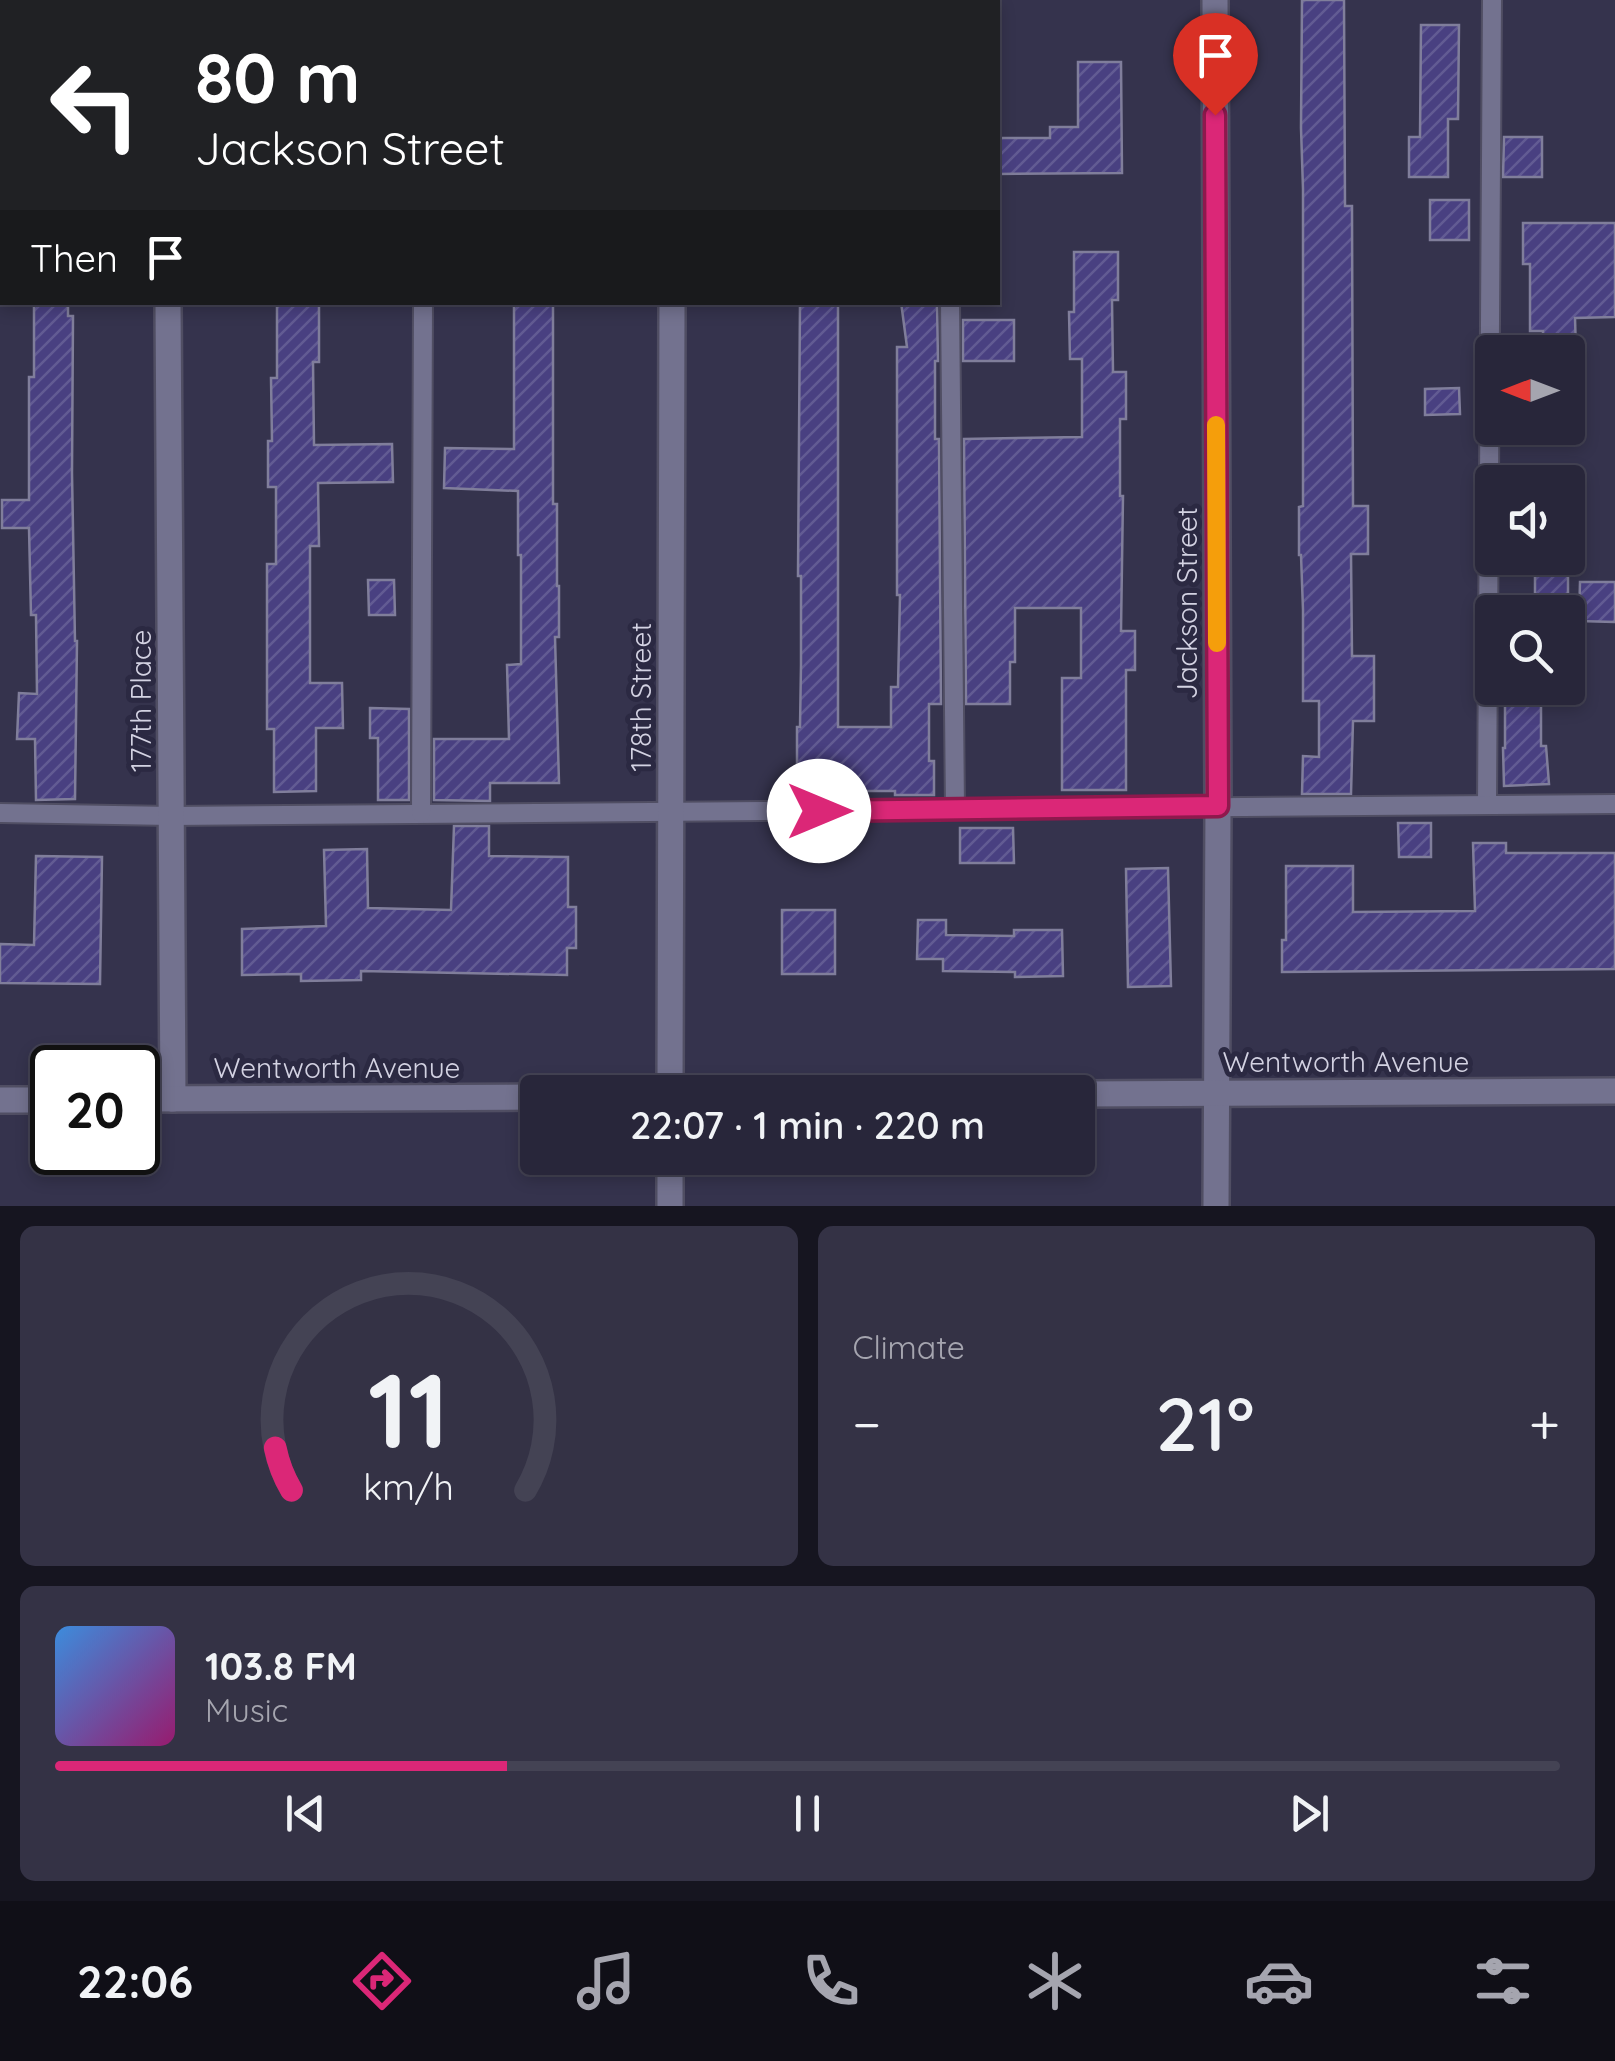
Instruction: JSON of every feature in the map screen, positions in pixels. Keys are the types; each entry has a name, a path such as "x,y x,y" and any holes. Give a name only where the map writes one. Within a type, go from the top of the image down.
{"street":[{"name":"Jackson Street","path":"1215,0 1216,1206"},
{"name":"177th Place","path":"168,305 173,1099"},
{"name":"178th Street","path":"670,1075 672,305"},
{"name":"Wentworth Avenue","path":"1095,1094 1615,1090"},
{"name":"Wentworth Avenue","path":"160,1099 520,1097"},
{"path":"0,1100 30,1100"},
{"path":"670,1175 670,1206"}],"lane":[{"path":"1487,804 1492,0"},
{"path":"422,813 423,305"},
{"path":"950,305 955,810"},
{"path":"0,814 171,816 1615,804"}],"building":[{"path":"1302,0 1344,0 1345,206 1352,206 1353,506 1368,506 1368,554 1351,554 1352,656 1374,656 1374,721 1353,721 1351,794 1302,794 1303,756 1319,757 1319,701 1303,701 1299,555 1299,507 1303,506"},
{"path":"1421,25 1459,25 1458,119 1448,119 1448,177 1409,177 1409,137 1420,137"},
{"path":"1078,62 1121,62 1122,173 1000,174 1000,138 1050,138 1050,127 1078,127"},
{"path":"1504,137 1542,137 1542,177 1503,177"},
{"path":"1430,200 1469,200 1469,240 1430,240"},
{"path":"1523,223 1615,223 1615,317 1575,318 1576,335 1530,331 1530,264 1523,264"},
{"path":"1074,252 1118,252 1118,300 1112,300 1113,372 1126,372 1126,419 1120,419 1121,631 1135,631 1135,670 1126,670 1126,790 1062,790 1062,678 1081,678 1081,608 1015,608 1010,704 966,704 964,439 1082,437 1082,359 1070,359"},
{"path":"34,305 68,305 68,316 73,316 75,799 36,800 35,739 17,739 19,693 37,694 36,615 31,615 29,528 2,528 2,500 29,500 29,377 34,377"},
{"path":"277,305 319,305 319,362 313,362 314,445 392,444 393,482 318,483 319,546 310,546 310,683 342,683 343,728 316,728 316,791 274,792 274,729 267,729 267,564 276,564 276,487 268,487 268,441 272,441 271,378 277,378"},
{"path":"514,305 553,305 559,783 490,783 490,801 434,800 434,739 509,739 507,665 521,664 518,491 444,488 445,448 514,449"},
{"path":"800,305 838,305 838,727 891,727 891,687 898,687 900,595 897,347 907,347 901,305 937,305 935,439 939,439 941,704 929,704 929,761 934,761 934,795 797,791 801,665"},
{"path":"963,320 1014,320 1014,361 963,361"},
{"path":"1459,388 1460,414 1425,415 1425,389"},
{"path":"1535,575 1568,575 1568,595 1535,595"},
{"path":"368,580 394,580 395,615 369,615"},
{"path":"1580,582 1615,582 1615,622 1585,621 1585,595 1580,595"},
{"path":"1505,705 1541,705 1541,746 1546,746 1549,784 1504,786"},
{"path":"370,708 409,709 409,800 378,800 378,738 370,738"},
{"path":"1398,823 1431,823 1431,857 1399,857"},
{"path":"454,826 489,826 489,856 568,857 568,907 576,907 576,948 567,948 567,975 361,971 361,980 301,981 301,974 242,975 242,929 326,926 324,850 367,849 368,908 451,910"},
{"path":"960,828 1013,828 1014,863 960,863"},
{"path":"1473,843 1506,843 1506,853 1615,853 1615,969 1282,972 1286,866 1353,866 1353,912 1475,911"},
{"path":"36,856 102,857 100,984 0,983 0,944 34,945"},
{"path":"1168,868 1171,986 1128,987 1126,869"},
{"path":"782,910 835,910 835,974 782,974"},
{"path":"918,920 946,920 946,935 1014,936 1014,930 1062,930 1063,976 943,971 943,959 917,959"}],"slow traffic":[{"path":"1216,425 1217,643"}],"route":[{"path":"819,811 1218,806 1215,115"}]}
